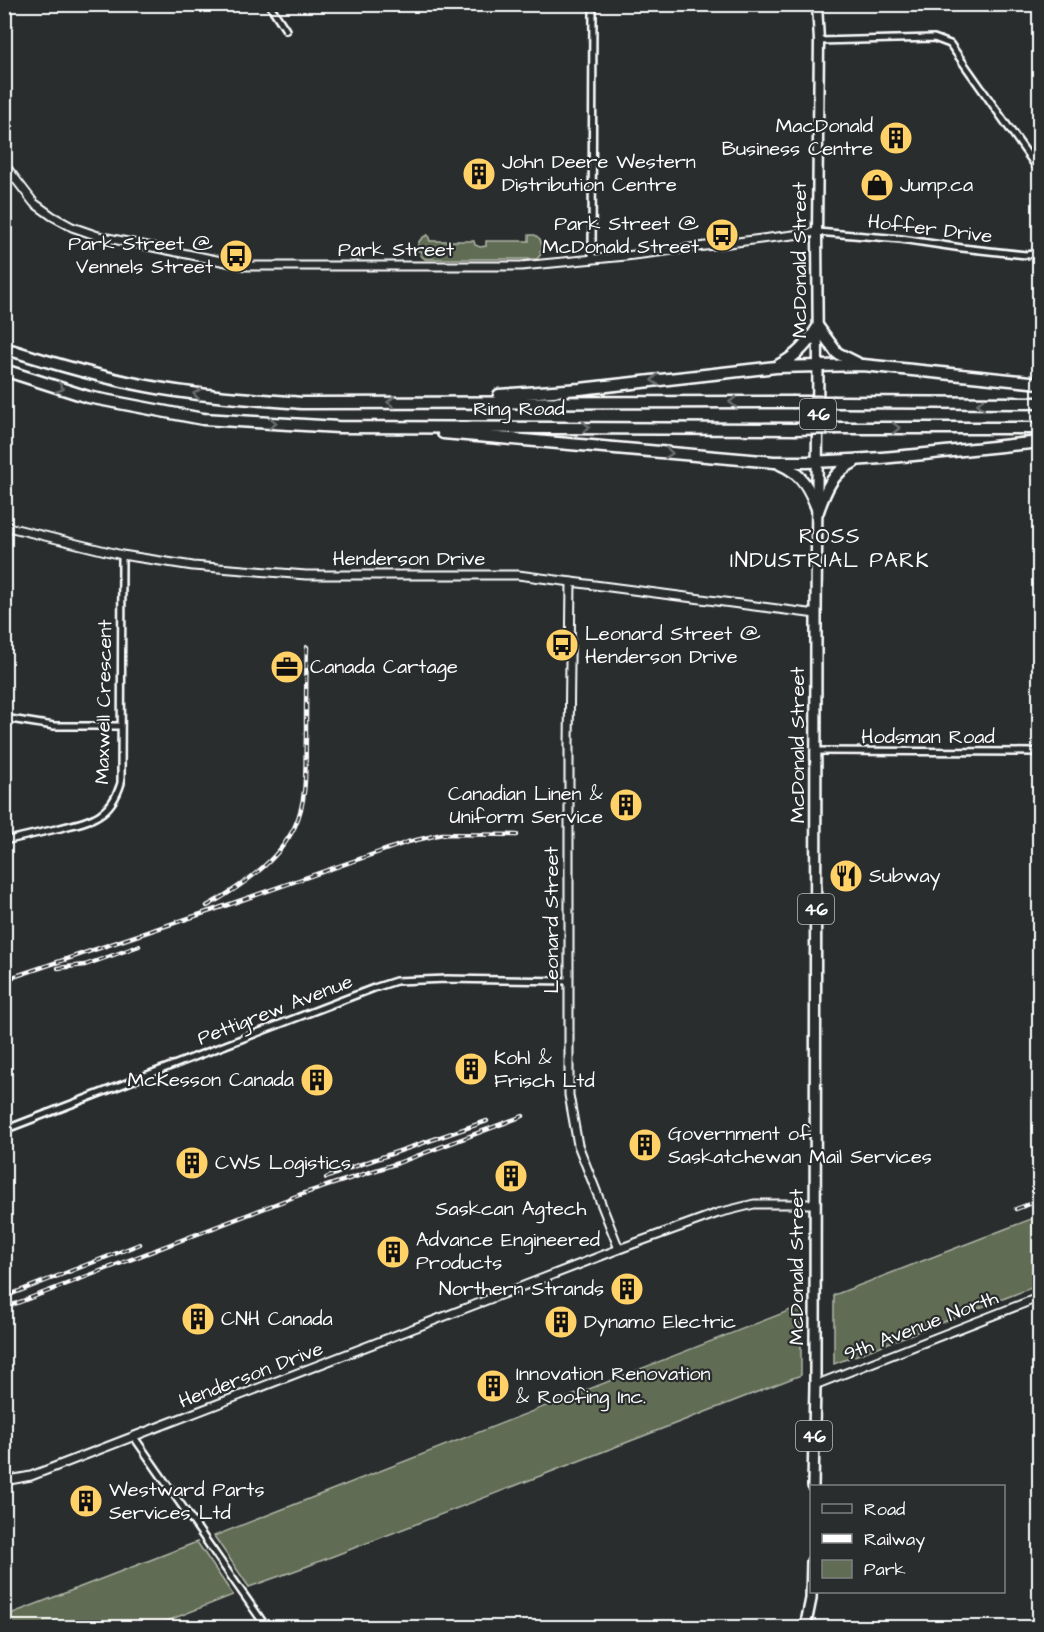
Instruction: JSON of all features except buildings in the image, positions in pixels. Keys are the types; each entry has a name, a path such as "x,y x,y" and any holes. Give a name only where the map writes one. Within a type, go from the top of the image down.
{"highway":[{"path":"776,367 800,352 818,327 837,353 863,365"},
{"name":"Ring Road","path":"4,348 71,370 146,386 198,394 302,403 424,401 1040,404"},
{"path":"424,401 580,389 776,367 863,365 1040,383"},
{"name":"Ring Road","path":"4,370 88,397 203,419 338,427 1040,428"},
{"path":"338,427 489,436 774,462 817,463 1040,442"},
{"path":"818,511 834,477 842,468 858,460"},
{"path":"774,462 790,468 797,474 810,491 818,511"}],"main road":[{"name":"McDonald Street","path":"813,1485 818,4"},
{"path":"805,1628 811,1593"}],"street":[{"path":"4,9 10,4"},
{"path":"269,4 286,30"},
{"path":"592,260 593,4"},
{"path":"819,41 934,38 950,44 1040,172"},
{"name":"Park Street","path":"4,164 34,203 72,227 98,236 231,264 264,267 521,267 817,232"},
{"name":"Hoffer Drive","path":"817,232 901,238 1026,255 1040,253"},
{"name":"Henderson Drive","path":"4,526 122,555 223,569 306,575 518,575 816,614"},
{"name":"Maxwell Crescent","path":"4,841 90,821 107,809 116,798 121,783 122,555"},
{"name":"Leonard Street","path":"571,582 568,744 569,1095 578,1145 619,1249"},
{"path":"4,718 41,725 121,726"},
{"name":"Hodsman Road","path":"816,751 1040,752"},
{"name":"Pettigrew Avenue","path":"4,1130 374,987 396,981 447,979 568,981"},
{"name":"Henderson Drive","path":"4,1481 31,1476 718,1213 754,1204 815,1204"},
{"name":"9th Avenue North","path":"815,1385 1040,1297"},
{"path":"134,1437 267,1628"}],"green space":[{"path":"428,235 430,241 474,241 475,245 480,247 486,246 486,241 529,241 529,235 535,235 540,239 543,250 540,251 541,254 537,259 425,259 420,255 422,252 418,251 418,243"},
{"path":"1039,1216 1039,1285 834,1364 834,1295"},
{"path":"801,1306 801,1375 249,1587 214,1536"},
{"path":"197,1542 233,1595 152,1627 5,1627 5,1616"}],"railway":[{"path":"207,906 257,872 279,851 295,826 302,804 305,781 307,647"},
{"path":"4,980 408,842 442,834 517,835"},
{"path":"58,968 85,965 139,946"},
{"path":"4,1308 299,1195 398,1163 523,1116"},
{"path":"326,1178 487,1121"},
{"path":"1016,1209 1040,1200"},
{"path":"4,1297 140,1244"}],"place":[{"name":"MacDonald Business Centre","path":"896,138"},
{"name":"John Deere Western Distribution Centre","path":"479,174"},
{"name":"Jump.ca","path":"877,185"},
{"name":"Park Street @ McDonald Street","path":"722,235"},
{"name":"Park Street @ Vennels Street","path":"236,256"},
{"name":"Leonard Street @ Henderson Drive","path":"562,645"},
{"name":"Canada Cartage","path":"287,667"},
{"name":"Canadian Linen & Uniform Service","path":"626,805"},
{"name":"Subway","path":"846,876"},
{"name":"Kohl & Frisch Ltd","path":"471,1069"},
{"name":"McKesson Canada","path":"317,1080"},
{"name":"Government of Saskatchewan Mail Services","path":"645,1145"},
{"name":"CWS Logistics","path":"192,1163"},
{"name":"Saskcan Agtech","path":"511,1176"},
{"name":"Advance Engineered Products","path":"393,1252"},
{"name":"Northern Strands","path":"627,1289"},
{"name":"CNH Canada","path":"198,1319"},
{"name":"Dynamo Electric","path":"561,1322"},
{"name":"Innovation Renovation & Roofing Inc.","path":"493,1386"},
{"name":"Westward Parts Services Ltd","path":"86,1501"}],"district":[{"name":"ROSS INDUSTRIAL PARK","path":"830,548"}]}
